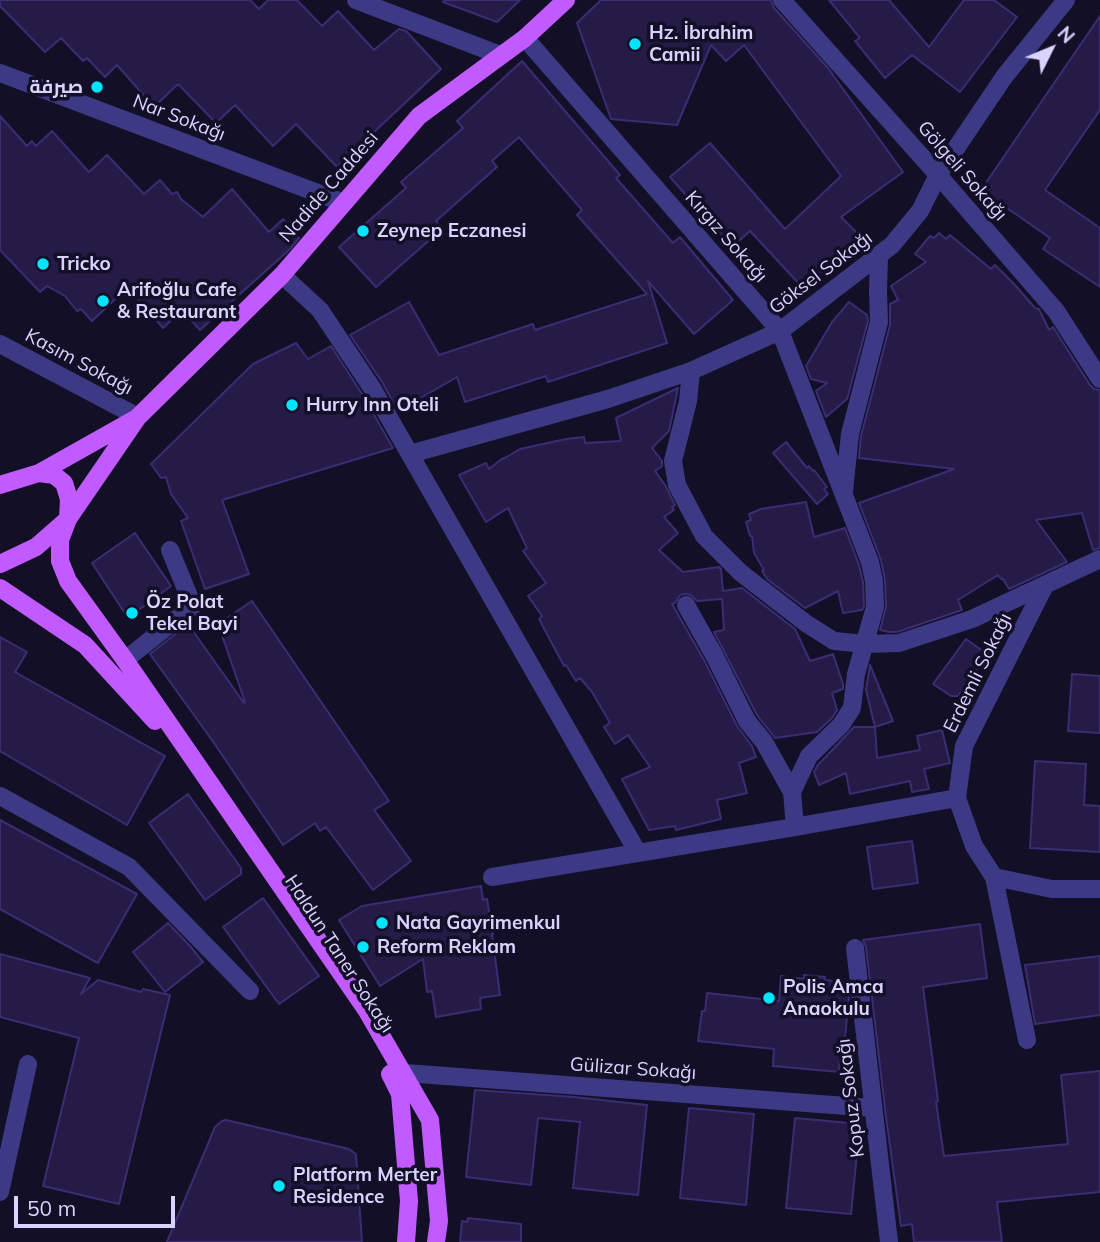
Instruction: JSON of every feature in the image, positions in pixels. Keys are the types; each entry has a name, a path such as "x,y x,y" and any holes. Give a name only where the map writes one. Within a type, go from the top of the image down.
{"main road":[{"name":"Nadide Caddesi","path":"138,417 282,275 419,116 525,38 566,0"},
{"path":"0,485 39,473 138,417"},
{"path":"138,417 68,519 60,540 60,561 68,581 367,1012 395,1072 430,1120 439,1221 436,1242"},
{"path":"0,564 36,547 68,519 69,499 64,483 54,475 39,473"},
{"name":"Haldun Taner Sokağı","path":"0,588 85,645 152,718 358,1014 395,1072 400,1094 409,1201 406,1242"}],"street":[{"path":"356,0 500,55"},
{"name":"Gölgeli Sokağı","path":"782,0 1056,311 1100,379"},
{"name":"Göksel Sokağı","path":"410,454 608,399 691,372 780,331 892,245 920,211 938,175 1004,77 1066,0"},
{"name":"Kırgız Sokağı","path":"525,38 780,331 870,562 875,607 856,674 852,708 841,725 809,756 792,792"},
{"name":"Nar Sokağı","path":"0,73 344,203"},
{"name":"Kırgız Sokağı","path":"844,495 850,434 879,323 879,256"},
{"path":"282,275 320,310 372,388 638,853"},
{"name":"Kasım Sokağı","path":"0,344 138,417"},
{"path":"691,372 688,401 673,461 677,485 704,536 741,573 807,624 834,641 899,643 972,619 1100,559"},
{"path":"125,660 193,606 170,550"},
{"name":"Erdemli Sokağı","path":"994,877 974,846 957,798 964,746 1045,585"},
{"path":"686,605 747,721 764,742 792,792 795,827"},
{"path":"0,796 129,867 250,991"},
{"path":"492,877 957,798"},
{"path":"1027,1040 994,877 1052,889 1100,889"},
{"name":"Kopuz Sokağı","path":"855,948 889,1242"},
{"path":"0,1192 3,1164 28,1064"},
{"name":"Gülizar Sokağı","path":"395,1072 873,1108"}],"building":[{"path":"0,0 250,0 259,9 268,0 297,0 322,26 338,11 374,50 399,29 406,31 441,69 337,167 296,124 273,146 235,105 216,123 178,84 154,107 117,65 105,77 87,58 83,61 61,38 45,52 0,6"},
{"path":"520,0 497,22 443,2"},
{"path":"601,0 771,0 774,8 828,68 903,172 841,217 859,235 803,288 750,231 732,247 670,177 710,143 785,229 841,176 744,45 726,61 711,45 677,125 611,119 577,23"},
{"path":"829,0 889,0 929,47 964,0 994,0 1017,17 960,92 912,55 885,78 855,41 860,38"},
{"path":"1100,16 1100,110 1045,190 1100,228 1100,287 1043,249 1050,238 981,190"},
{"path":"522,61 620,175 616,178 673,243 680,237 733,300 694,334 648,281 667,343 548,382 546,376 465,402 457,377 398,411 350,335 409,302 439,355 533,324 535,330 647,294 577,215 582,210 519,137 492,161 497,167 436,221 442,229 376,287 339,247 406,188 401,182 463,128 457,121"},
{"path":"0,116 27,146 32,141 36,146 52,131 89,172 107,155 144,194 160,180 172,194 177,192 181,199 203,217 232,189 269,232 283,219 299,238 200,330 182,310 163,328 128,287 92,321 81,309 77,311 65,296 47,286 40,292 0,250"},
{"path":"939,233 946,239 950,235 991,269 995,265 1035,308 1039,309 1049,330 1053,327 1090,385 1100,390 1100,548 1093,550 1082,513 1036,520 1067,562 1009,589 998,575 958,600 962,610 897,632 889,632 880,630 886,607 881,560 859,503 954,469 859,458 861,436 890,325 890,304 898,300 891,286 926,262 915,254 930,236 934,238"},
{"path":"849,302 867,315 868,321 847,399 826,417 816,391 827,383 811,379 806,366 832,322"},
{"name":"Hurry Inn Oteli","path":"296,343 308,359 331,346 393,448 222,500 249,574 205,589 181,521 188,518 171,494 166,477 161,478 151,464 253,364"},
{"path":"678,388 669,431 652,448 662,461 662,466 655,471 675,505 672,507 674,510 664,517 678,533 659,550 683,572 719,567 723,591 742,588 795,629 810,661 833,654 843,689 832,693 837,710 817,732 775,738 757,715 714,632 724,630 722,599 697,601 691,595 680,595 672,604 756,757 739,763 747,793 717,800 721,819 676,830 675,826 649,830 622,779 650,767 628,735 615,744 604,727 610,723 592,692 580,678 576,681 566,665 564,666 539,619 542,616 528,596 546,583 523,551 527,548 508,508 486,522 459,475 486,463 489,469 520,449 566,439 584,437 585,443 621,441 616,418"},
{"path":"786,442 827,487 824,489 828,494 817,504 773,453"},
{"path":"806,502 814,537 845,528 863,582 862,610 843,613 838,591 805,608 767,579 762,571 764,570 754,553 752,536 746,522 751,520 749,514 761,509"},
{"path":"135,533 171,586 128,618 92,563"},
{"path":"252,601 389,801 374,810 411,861 373,890 326,827 320,831 315,823 283,845 150,654 188,624 244,703 218,624"},
{"path":"0,637 27,652 15,672 165,756 127,825 0,751"},
{"path":"966,639 988,655 958,696 951,696 933,684"},
{"path":"870,665 893,721 875,727 866,690"},
{"path":"1072,674 1100,676 1100,733 1068,731"},
{"path":"854,727 875,727 877,758 920,750 917,736 942,730 950,763 924,769 929,789 912,792 910,781 850,794 846,773 819,785 814,772 818,765"},
{"path":"1035,761 1086,764 1084,805 1100,806 1100,852 1030,848"},
{"path":"188,794 241,868 241,874 205,900 149,823"},
{"path":"0,820 137,894 98,963 0,909"},
{"path":"912,841 918,883 873,889 867,847"},
{"path":"481,886 483,900 487,899 500,995 480,998 481,1009 436,1017 432,991 427,992 423,959 380,986 339,920 362,906"},
{"path":"263,898 319,976 279,1004 223,927"},
{"path":"168,923 203,962 165,992 133,952"},
{"path":"980,924 987,978 923,987 944,1156 1068,1144 1061,1075 1100,1071 1100,1192 997,1202 1002,1242 914,1242 912,1224 901,1226 863,940"},
{"path":"0,954 90,978 81,994 98,980 141,992 143,989 170,995 119,1204 43,1186 79,1038 0,1017"},
{"path":"1100,956 1100,1015 1035,1024 1025,965"},
{"path":"804,975 848,982 845,1038 841,1038 839,1072 773,1066 774,1049 698,1041 707,993 779,1001 781,976 804,979"},
{"path":"475,1090 647,1105 638,1195 573,1188 580,1122 538,1118 531,1185 466,1177"},
{"path":"689,1108 754,1114 746,1205 680,1198"},
{"path":"795,1118 860,1124 851,1214 786,1208"},
{"path":"226,1120 349,1149 356,1154 362,1242 167,1242 215,1127"},
{"path":"468,1218 521,1224 521,1242 460,1242 462,1221 467,1222"}],"place":[{"name":"Hz. İbrahim Camii","path":"635,44"},
{"name":"صيرفة","path":"97,87"},
{"name":"Zeynep Eczanesi","path":"363,231"},
{"name":"Tricko","path":"43,264"},
{"name":"Arifoğlu Cafe & Restaurant","path":"103,301"},
{"name":"Hurry Inn Oteli","path":"292,405"},
{"name":"Öz Polat Tekel Bayi","path":"132,613"},
{"name":"Nata Gayrimenkul","path":"382,923"},
{"name":"Reform Reklam","path":"363,947"},
{"name":"Polis Amca Anaokulu","path":"769,998"},
{"name":"Platform Merter Residence","path":"279,1186"}]}
